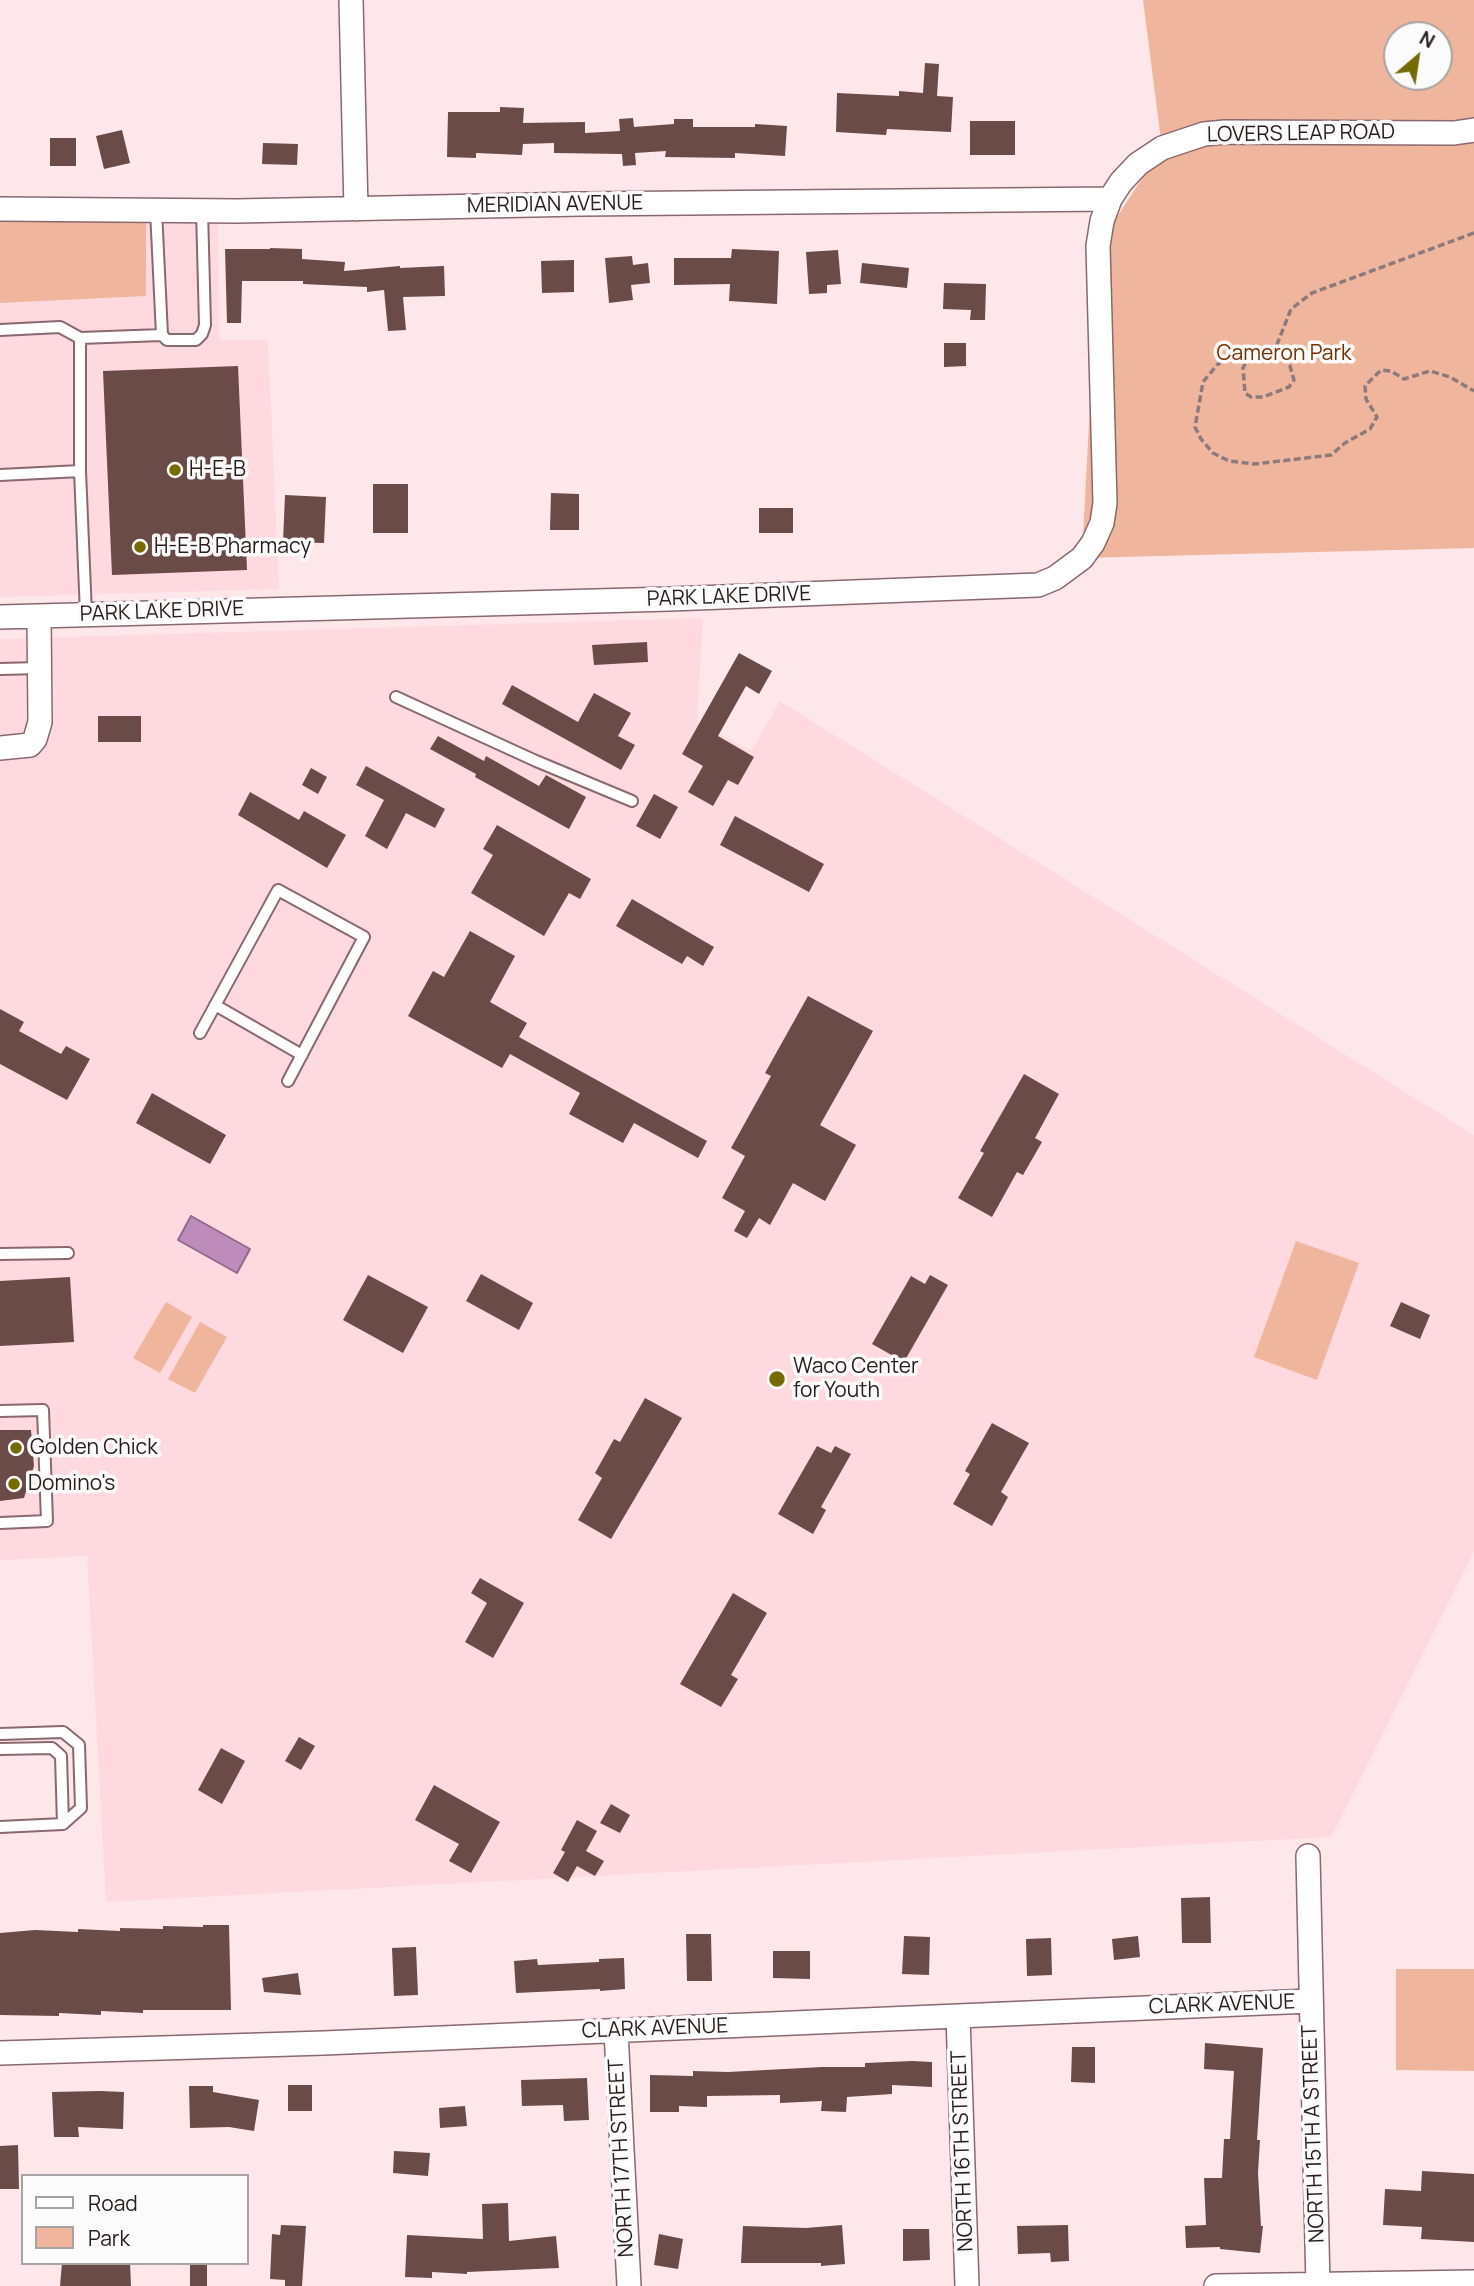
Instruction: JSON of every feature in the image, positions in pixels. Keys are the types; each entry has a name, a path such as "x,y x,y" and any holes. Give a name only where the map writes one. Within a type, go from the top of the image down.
{"street":[{"path":"351,0 356,209"},
{"name":"LOVERS LEAP ROAD","path":"1111,199 1138,164 1162,148 1204,134 1454,133 1474,130"},
{"name":"MERIDIAN AVENUE","path":"0,209 202,211 1111,199"},
{"name":"PARK LAKE DRIVE","path":"0,617 1038,585 1055,578 1082,558 1093,543 1102,523 1104,511 1098,246 1102,221 1111,199"},
{"path":"0,748 30,745 35,739 40,722 38,616"},
{"name":"NORTH 15TH A STREET","path":"1308,1856 1318,2285"},
{"name":"CLARK AVENUE","path":"0,2053 615,2031 1310,2001"},
{"name":"NORTH 16TH STREET","path":"958,2016 967,2286"},
{"name":"NORTH 17TH STREET","path":"615,2031 629,2286"},
{"path":"1216,2286 1474,2282"}],"lane":[{"path":"156,210 162,335 167,340 196,340 205,325 202,211"},
{"path":"0,330 60,327 80,338 162,335"},
{"path":"80,338 80,471 86,614"},
{"path":"0,475 80,471"},
{"path":"0,669 39,668"},
{"path":"396,697 632,802"},
{"path":"200,1033 278,890 365,937 288,1082"},
{"path":"215,1005 302,1055"},
{"path":"0,1254 68,1252"},
{"path":"0,1411 43,1410 47,1521 0,1523"},
{"path":"0,1734 63,1732 79,1745 81,1808 63,1824 0,1827"},
{"path":"0,1749 52,1748 61,1756 63,1824"}],"path":[{"path":"1474,233 1312,293 1291,310 1276,347 1290,366 1294,380 1289,387 1263,397 1251,397 1245,393 1243,368 1251,354 1246,348 1238,350 1217,365 1203,382 1195,427 1213,453 1229,461 1255,464 1331,455 1345,443 1370,429 1377,417 1366,399 1366,386 1381,370 1391,370 1404,379 1430,371 1450,377 1474,391"}],"shaded area":[{"path":"146,218 218,220 219,340 268,340 279,589 0,597 0,303 145,296"},
{"name":"Waco Center for Youth","path":"703,618 697,722 751,751 780,701 1474,1135 1474,1551 1331,1837 106,1902 87,1556 0,1560 0,639"},
{"path":"191,1216 250,1249 237,1273 178,1240"}],"green space":[{"name":"Cameron Park","path":"1143,0 1474,0 1474,548 1082,558 1098,246 1162,148"},
{"path":"146,218 146,296 0,303 0,219"},
{"path":"1296,1241 1359,1263 1317,1380 1254,1357"},
{"path":"166,1302 192,1317 160,1373 133,1358"},
{"path":"200,1322 227,1337 195,1393 168,1379"},
{"path":"1396,1969 1474,1969 1474,2071 1396,2070"}],"building":[{"path":"925,63 939,64 937,96 953,97 951,132 887,129 886,135 836,132 837,93 899,96 899,91 923,93"},
{"path":"500,107 524,108 523,123 585,122 585,133 620,131 619,119 633,118 634,127 674,124 674,119 693,119 693,127 755,127 755,124 787,126 785,156 735,153 735,158 665,157 666,151 635,153 636,165 623,166 622,154 554,153 554,143 523,144 522,155 476,153 476,158 447,157 448,112 500,112"},
{"path":"970,121 1015,121 1015,155 970,155"},
{"path":"122,130 130,163 104,169 96,136"},
{"path":"50,138 76,138 76,166 50,166"},
{"path":"263,143 298,144 297,165 262,164"},
{"path":"225,249 302,249 302,259 345,262 344,271 400,266 444,266 445,296 403,297 406,330 388,331 384,290 367,292 367,287 303,284 303,281 242,281 241,323 227,323"},
{"path":"732,249 779,251 777,304 729,301 730,284 674,285 674,258 731,258"},
{"path":"838,250 841,284 827,285 827,293 809,294 806,252"},
{"path":"632,256 633,265 648,263 650,283 631,285 633,300 609,303 605,258"},
{"path":"574,260 574,292 542,293 541,261"},
{"path":"862,263 909,268 907,288 860,283"},
{"path":"944,283 986,284 985,320 970,320 971,310 943,309"},
{"path":"944,343 966,343 966,366 944,367"},
{"name":"H-E-B","path":"238,366 247,570 112,575 103,371"},
{"path":"373,484 408,484 408,533 373,533"},
{"path":"551,493 579,494 579,530 550,530"},
{"path":"285,495 326,497 324,543 283,542"},
{"path":"759,508 793,508 793,533 759,533"},
{"path":"647,642 648,662 594,665 592,645"},
{"path":"739,653 772,671 759,694 746,686 718,736 754,757 738,785 728,780 713,806 688,792 703,766 682,754"},
{"path":"512,685 578,722 594,693 631,713 618,736 635,745 621,770 502,704"},
{"path":"98,716 141,716 141,742 98,742"},
{"path":"438,736 484,761 486,756 539,786 546,775 586,797 569,829 430,749"},
{"path":"366,766 445,809 435,828 406,813 387,849 365,836 384,800 356,785"},
{"path":"311,768 327,777 318,794 302,785"},
{"path":"250,792 299,820 304,811 346,835 327,868 238,815"},
{"path":"654,794 678,807 660,839 636,826"},
{"path":"735,816 824,864 809,892 720,845"},
{"path":"497,825 591,879 580,899 569,893 544,936 471,893 493,855 483,849"},
{"path":"632,899 714,947 703,966 687,956 682,964 616,926"},
{"path":"470,931 515,956 490,1002 527,1023 519,1037 707,1141 698,1158 634,1123 623,1143 569,1114 580,1093 510,1054 502,1068 408,1016 433,971 444,977"},
{"path":"808,996 873,1031 820,1125 856,1145 825,1201 793,1183 770,1225 759,1218 747,1238 734,1231 745,1211 722,1198 745,1156 731,1148 771,1076 765,1073"},
{"path":"0,1009 24,1022 19,1031 61,1054 66,1046 90,1059 67,1100 0,1064"},
{"path":"1024,1074 1059,1094 1035,1138 1042,1142 1023,1175 1017,1172 992,1217 958,1198 984,1153 980,1151"},
{"path":"152,1093 226,1135 210,1164 136,1123"},
{"path":"481,1274 533,1303 519,1330 466,1301"},
{"path":"368,1275 428,1307 403,1353 343,1320"},
{"path":"930,1275 948,1285 904,1362 872,1344 911,1276 925,1284"},
{"path":"70,1277 74,1342 0,1346 0,1281"},
{"path":"1401,1302 1430,1315 1420,1339 1390,1326"},
{"path":"645,1398 682,1418 611,1539 578,1520 602,1478 595,1473 614,1439 620,1442"},
{"path":"992,1423 1029,1443 1001,1492 1008,1497 992,1526 953,1504 970,1474 965,1471"},
{"path":"0,1430 31,1430 34,1466 24,1498 0,1501"},
{"path":"817,1446 831,1453 835,1446 851,1454 821,1507 826,1510 813,1534 778,1514"},
{"path":"480,1578 524,1603 493,1658 465,1642 487,1603 471,1593"},
{"path":"733,1593 767,1613 731,1675 738,1679 721,1707 680,1684"},
{"path":"299,1737 315,1746 301,1770 285,1761"},
{"path":"221,1748 245,1761 222,1804 198,1790"},
{"path":"434,1785 500,1822 471,1873 449,1861 459,1844 415,1820"},
{"path":"611,1804 630,1815 620,1833 600,1823"},
{"path":"577,1820 597,1831 586,1851 604,1861 595,1876 577,1866 568,1882 553,1873 565,1852 561,1850"},
{"path":"1210,1897 1211,1943 1182,1943 1181,1898"},
{"path":"229,1925 231,2010 143,2010 143,2013 101,2011 101,2015 59,2013 59,2016 0,2015 0,1933 35,1930 78,1932 78,1929 120,1931 120,1928 163,1929 163,1926"},
{"path":"686,1934 711,1934 712,1981 687,1981"},
{"path":"904,1936 930,1937 929,1975 902,1974"},
{"path":"1138,1936 1140,1957 1114,1960 1112,1939"},
{"path":"1051,1938 1052,1975 1027,1976 1026,1939"},
{"path":"416,1947 418,1995 394,1996 392,1948"},
{"path":"773,1951 810,1951 810,1979 773,1978"},
{"path":"624,1958 625,1989 516,1993 514,1961 537,1959 538,1965"},
{"path":"298,1973 301,1995 264,1992 262,1978"},
{"path":"1205,2043 1263,2048 1257,2140 1260,2140 1258,2173 1263,2226 1260,2253 1220,2247 1186,2248 1185,2226 1206,2225 1204,2178 1222,2178 1224,2139 1230,2139 1234,2071 1204,2069"},
{"path":"1072,2047 1095,2047 1095,2083 1071,2082"},
{"path":"932,2062 932,2087 892,2085 892,2094 847,2097 846,2112 821,2111 822,2101 780,2103 780,2095 707,2096 707,2107 679,2106 679,2112 650,2112 650,2075 693,2076 693,2071 865,2067 865,2063"},
{"path":"587,2078 589,2120 564,2121 563,2105 522,2106 521,2080"},
{"path":"288,2085 312,2085 312,2111 288,2111"},
{"path":"189,2086 213,2086 213,2092 259,2100 254,2131 229,2127 190,2128"},
{"path":"52,2092 124,2092 123,2129 78,2127 79,2137 54,2137"},
{"path":"465,2106 467,2126 440,2128 439,2108"},
{"path":"18,2145 19,2189 0,2189 0,2146"},
{"path":"394,2151 430,2153 428,2176 393,2173"},
{"path":"1422,2171 1474,2174 1474,2242 1421,2239 1422,2227 1383,2225 1385,2189 1421,2191"},
{"path":"508,2203 509,2241 556,2236 559,2268 467,2274 432,2272 432,2278 405,2277 407,2235 483,2239 482,2204"},
{"path":"281,2225 306,2226 302,2286 285,2286 285,2280 270,2279 272,2234 280,2235"},
{"path":"842,2225 845,2264 821,2266 821,2263 741,2263 743,2226 806,2228"},
{"path":"1068,2225 1069,2261 1051,2262 1050,2253 1018,2254 1017,2226"},
{"path":"903,2229 929,2229 930,2260 903,2261"},
{"path":"659,2234 683,2239 678,2269 654,2265"},
{"path":"62,2265 130,2265 131,2286 60,2286"},
{"path":"190,2265 207,2265 207,2286 190,2286"}],"place":[{"name":"H-E-B","path":"175,470"},
{"name":"H-E-B Pharmacy","path":"140,547"},
{"name":"Waco Center for Youth","path":"777,1379"},
{"name":"Golden Chick","path":"16,1448"},
{"name":"Domino's","path":"14,1484"}]}
